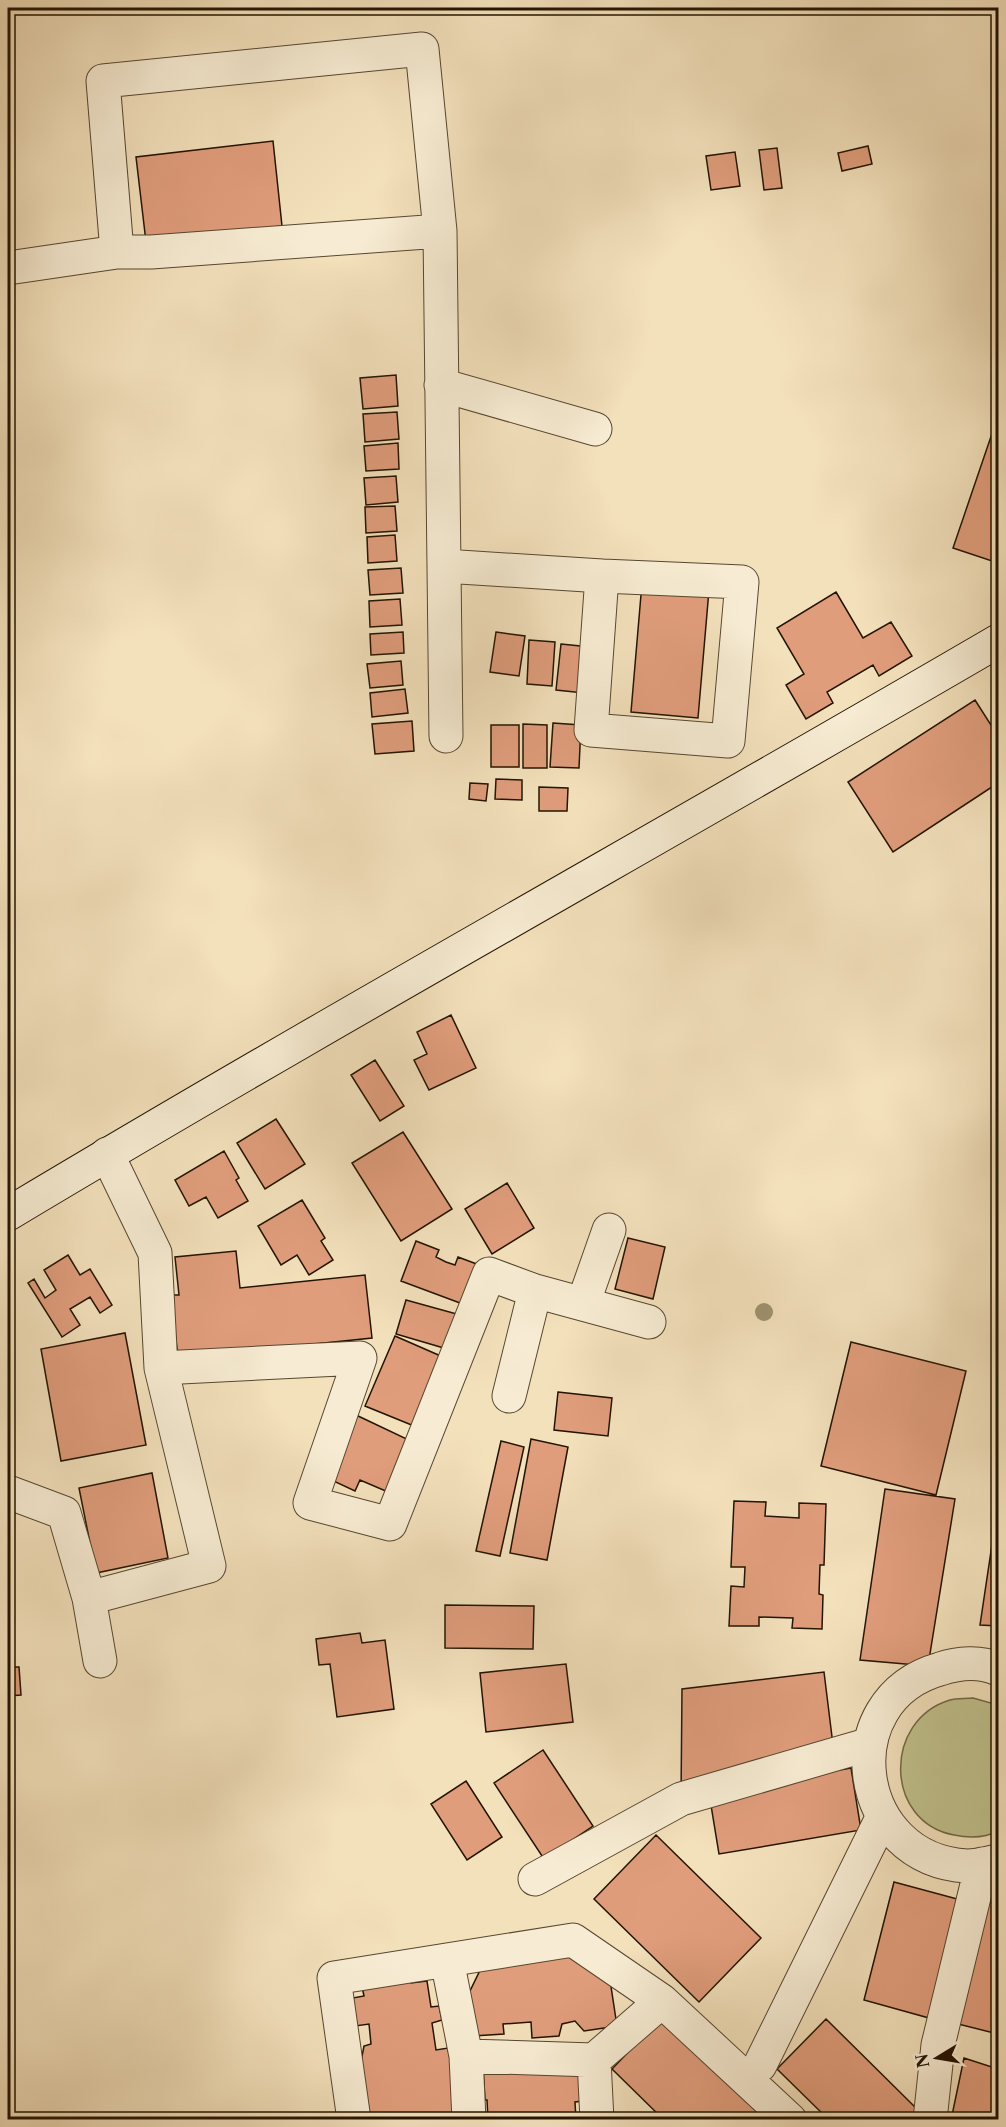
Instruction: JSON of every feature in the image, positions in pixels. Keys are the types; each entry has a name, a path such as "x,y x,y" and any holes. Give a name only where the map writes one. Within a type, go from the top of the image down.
{"street":[{"path":"117,252 103,81 422,49 440,231 446,736"},
{"path":"8,268 117,252 163,251 440,231"},
{"path":"441,385 595,429"},
{"path":"444,566 742,582 728,741 591,730 602,576"},
{"path":"8,1214 107,1154 999,641"},
{"path":"89,1598 209,1566 161,1368 155,1253 107,1154"},
{"path":"583,1304 609,1230"},
{"path":"161,1368 360,1358 310,1503 390,1524 489,1274 535,1291 649,1322"},
{"path":"508,1396 535,1291"},
{"path":"8,1492 64,1513 89,1598 100,1660"},
{"path":"930,2120 938,2044 990,1862 968,1866 934,1860 905,1843 882,1818 870,1786 868,1752 878,1719 898,1692 926,1673 958,1664 992,1666 999,1669"},
{"path":"535,1879 681,1798 870,1744"},
{"path":"760,2065 882,1818"},
{"path":"354,2120 334,1978 573,1940 662,2001 790,2120"},
{"path":"447,1960 466,2056 469,2120"},
{"path":"466,2056 594,2060 662,2001"},
{"path":"594,2060 597,2107 622,2120"}],"green space":[{"path":"973,1698 998,1705 998,1831 971,1837 954,1835 931,1826 914,1811 904,1792 901,1770 903,1748 913,1728 928,1711 950,1700"}],"building":[{"path":"273,141 282,226 146,242 136,157"},
{"path":"868,146 872,164 842,171 838,153"},
{"path":"777,148 782,188 764,190 759,150"},
{"path":"735,152 740,186 711,190 706,156"},
{"path":"8,346 13,347 8,430"},
{"path":"396,375 398,406 363,409 360,378"},
{"path":"397,412 399,439 365,442 363,414"},
{"path":"998,416 998,563 953,548"},
{"path":"398,443 399,469 366,471 364,446"},
{"path":"396,476 398,502 366,505 364,478"},
{"path":"395,506 397,531 366,533 365,507"},
{"path":"395,535 397,561 368,563 367,537"},
{"path":"401,568 403,593 370,595 368,570"},
{"path":"642,583 709,590 698,718 631,712"},
{"path":"836,592 863,638 891,622 912,656 879,676 873,665 827,692 833,703 806,719 786,685 804,674 777,628"},
{"path":"400,599 402,625 370,627 369,601"},
{"path":"403,632 404,653 371,655 370,634"},
{"path":"496,632 525,636 519,676 490,672"},
{"path":"529,640 555,642 552,686 527,684"},
{"path":"561,644 590,647 584,693 556,690"},
{"path":"401,661 403,685 370,688 367,664"},
{"path":"405,689 408,713 372,717 370,693"},
{"path":"975,700 998,736 998,783 893,852 848,782"},
{"path":"412,721 414,751 375,754 372,724"},
{"path":"553,723 581,725 579,768 550,767"},
{"path":"523,724 547,725 547,768 523,768"},
{"path":"491,725 519,725 519,767 491,767"},
{"path":"496,779 522,780 522,800 495,799"},
{"path":"470,783 488,784 486,801 469,799"},
{"path":"539,787 568,788 567,811 539,811"},
{"path":"998,934 998,971 994,935"},
{"path":"451,1015 476,1068 429,1090 414,1060 427,1054 417,1032"},
{"path":"375,1060 404,1106 380,1121 351,1075"},
{"path":"276,1119 305,1164 265,1189 237,1143"},
{"path":"403,1132 452,1209 401,1241 352,1163"},
{"path":"224,1151 239,1178 236,1180 248,1201 218,1218 206,1197 189,1206 175,1180"},
{"path":"507,1183 534,1228 492,1254 465,1209"},
{"path":"302,1200 325,1238 321,1241 333,1260 309,1275 297,1255 281,1265 258,1226"},
{"path":"628,1238 665,1247 653,1299 615,1289"},
{"path":"416,1241 439,1250 436,1257 446,1262 455,1265 458,1257 482,1266 468,1306 401,1281"},
{"path":"236,1251 240,1288 365,1275 372,1338 178,1358 171,1295 179,1295 175,1257"},
{"path":"68,1255 80,1275 90,1269 112,1305 100,1313 90,1297 70,1309 80,1325 62,1337 28,1283 34,1279 45,1298 56,1290 44,1270"},
{"path":"406,1300 464,1316 454,1351 396,1334"},
{"path":"125,1333 146,1445 61,1461 41,1349"},
{"path":"395,1336 443,1357 414,1426 365,1406"},
{"path":"851,1342 966,1371 936,1495 821,1466"},
{"path":"558,1392 612,1398 608,1436 554,1430"},
{"path":"356,1415 411,1441 388,1492 360,1480 355,1491 327,1478"},
{"path":"531,1439 568,1447 547,1560 510,1553"},
{"path":"501,1441 524,1447 500,1556 476,1551"},
{"path":"152,1473 168,1558 96,1573 79,1488"},
{"path":"885,1489 955,1499 928,1666 860,1660"},
{"path":"734,1501 766,1502 765,1516 799,1518 799,1503 826,1504 824,1565 820,1565 819,1594 823,1595 822,1629 792,1628 793,1618 759,1617 759,1626 729,1626 731,1586 744,1587 745,1567 731,1567"},
{"path":"993,1538 998,1539 998,1626 980,1625"},
{"path":"445,1605 534,1606 533,1649 445,1648"},
{"path":"360,1633 362,1643 385,1640 394,1709 337,1717 330,1664 319,1665 316,1639"},
{"path":"566,1664 573,1722 486,1732 480,1673"},
{"path":"8,1667 19,1667 21,1695 8,1696"},
{"path":"824,1672 833,1745 681,1799 682,1689"},
{"path":"543,1750 593,1826 544,1859 494,1783"},
{"path":"851,1768 861,1830 719,1854 709,1793"},
{"path":"466,1781 502,1837 467,1860 431,1804"},
{"path":"656,1835 761,1938 699,2002 594,1899"},
{"path":"894,1882 961,1900 929,2018 864,2000"},
{"path":"988,1902 998,1904 998,2034 958,2024"},
{"path":"571,1949 610,1980 617,2026 584,2031 575,2021 562,2024 559,2036 532,2038 531,2022 503,2024 504,2034 473,2036 470,1991 486,1958"},
{"path":"409,1975 411,1983 427,1981 431,2007 439,2006 442,2020 432,2023 436,2050 448,2048 460,2110 451,2113 452,2120 363,2120 359,2072 364,2046 371,2044 369,2024 348,2027 342,2000 364,1996 361,1982"},
{"path":"663,2016 774,2120 664,2120 612,2069"},
{"path":"826,2019 918,2110 909,2120 829,2120 777,2069"},
{"path":"964,2058 998,2069 998,2120 951,2120"},
{"path":"583,2064 584,2101 575,2102 576,2120 488,2120 483,2068"}]}
